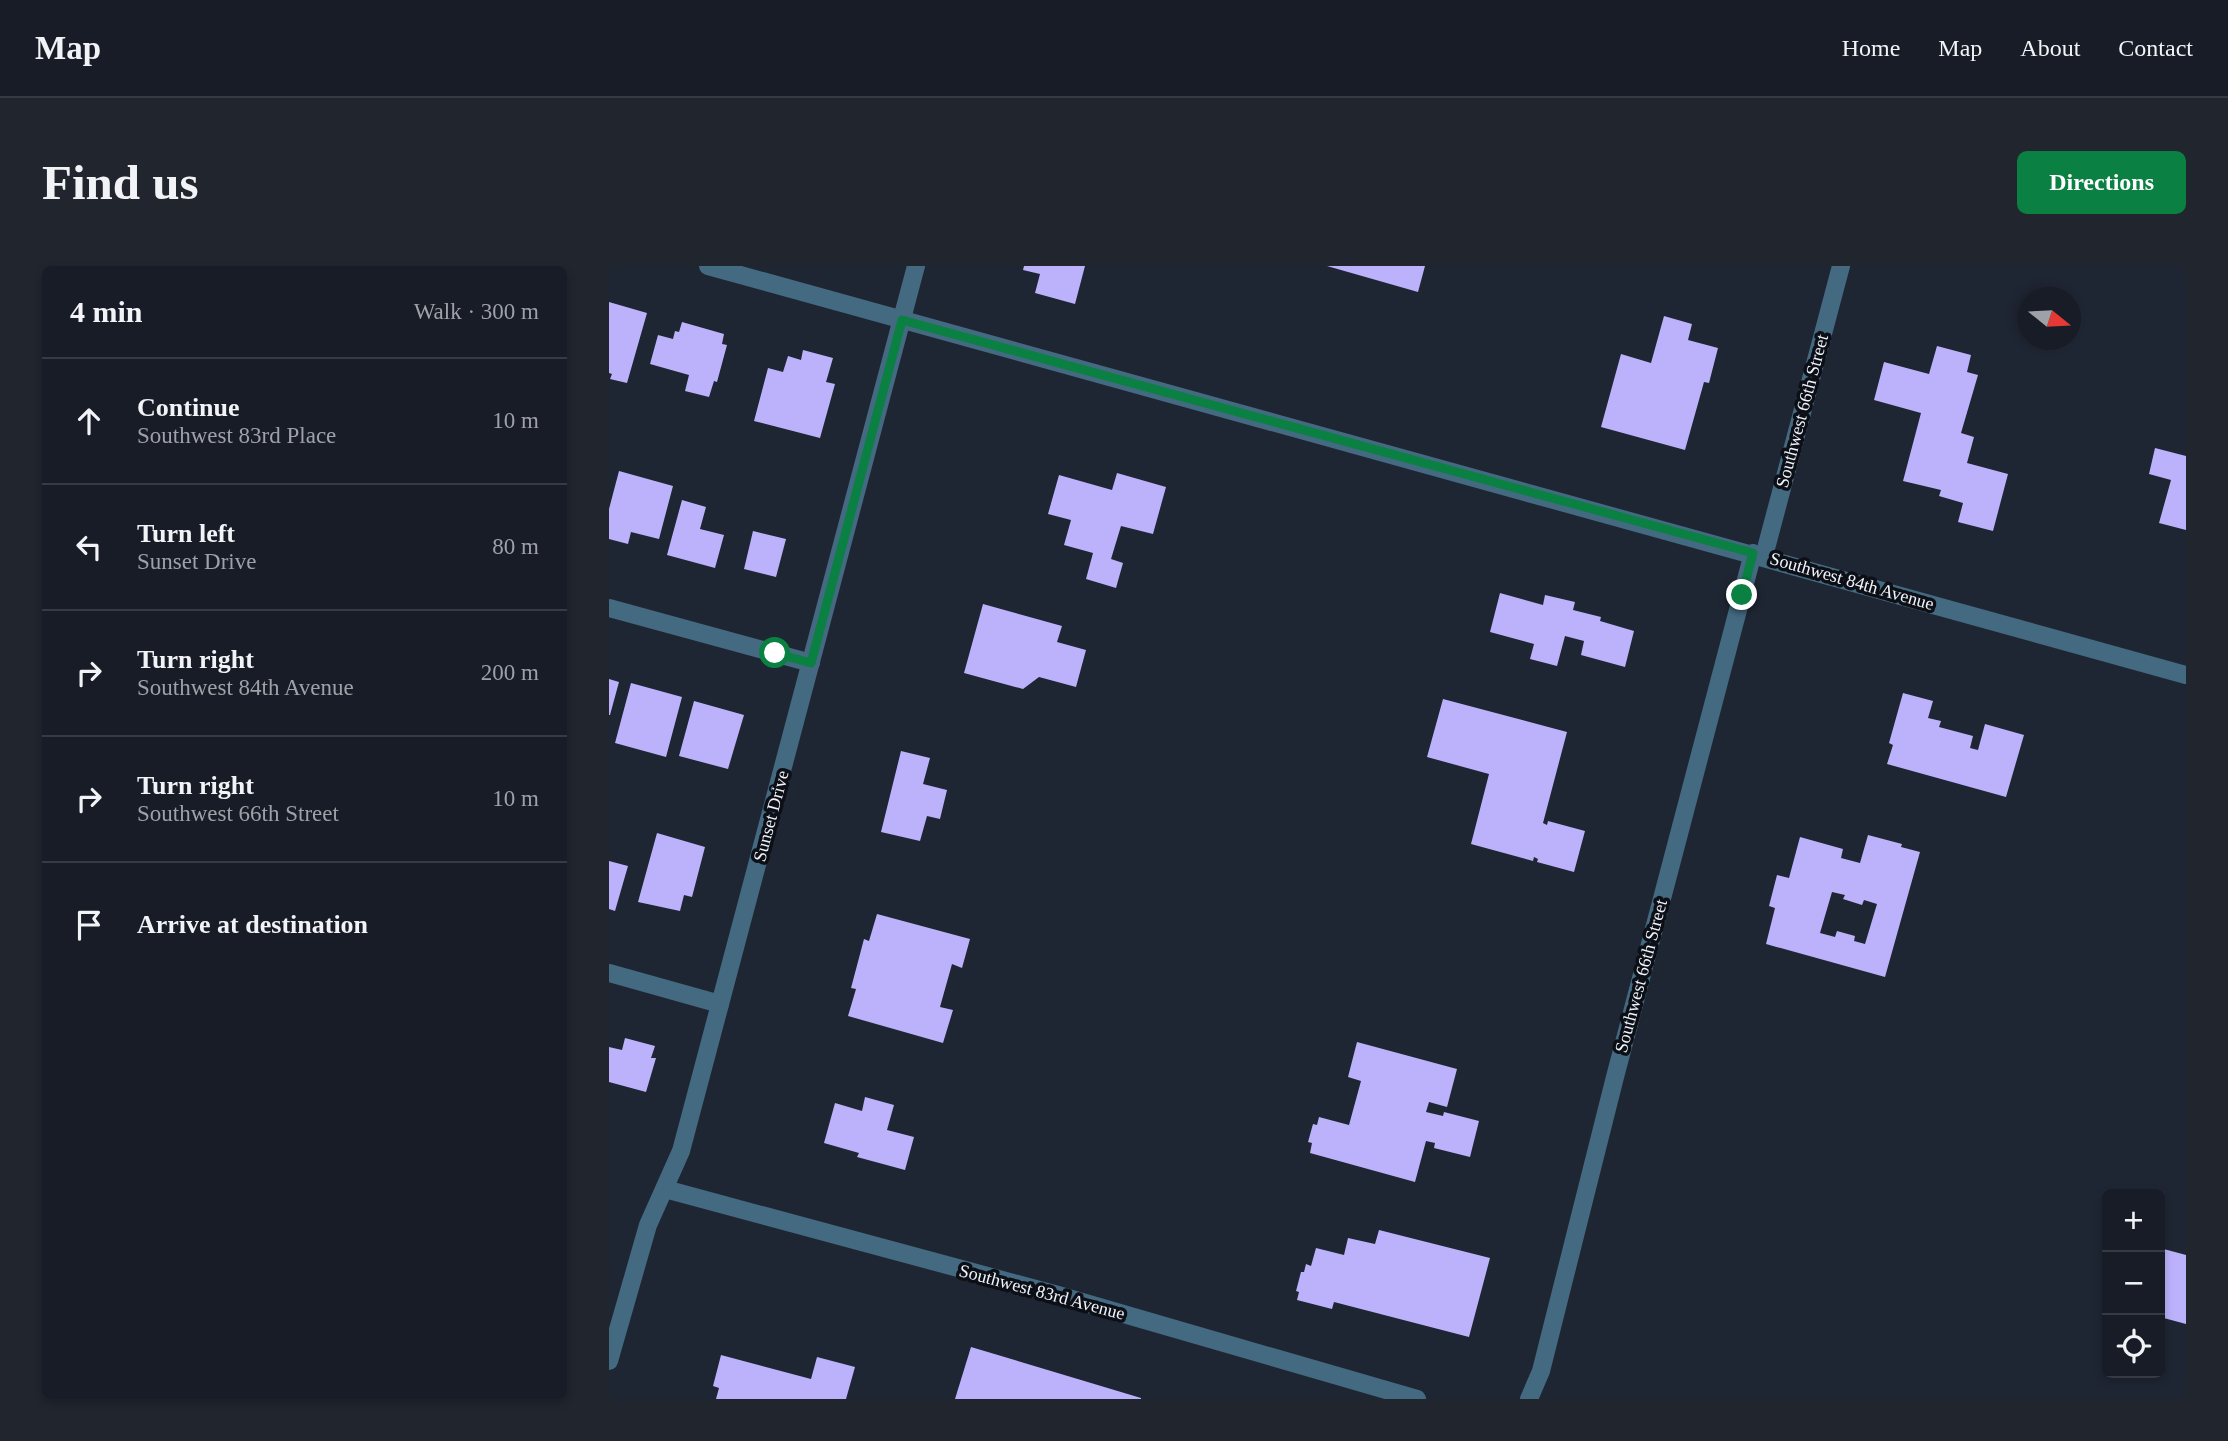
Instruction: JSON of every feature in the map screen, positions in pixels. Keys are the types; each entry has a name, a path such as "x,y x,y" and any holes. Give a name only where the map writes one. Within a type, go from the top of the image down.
{"street":[{"name":"Southwest 84th Avenue","path":"708,266 2186,674"},
{"name":"Sunset Drive","path":"609,1361 648,1225 681,1151 916,266"},
{"name":"Southwest 66th Street","path":"1529,1399 1541,1371 1615,1077 1758,554 1841,266"},
{"path":"609,608 811,663"},
{"path":"609,973 720,1004"},
{"name":"Southwest 83rd Avenue","path":"665,1189 1058,1295 1417,1399"}],"building":[{"path":"1024,266 1085,266 1075,304 1035,293 1040,274 1023,270"},
{"path":"1327,266 1425,266 1418,292"},
{"path":"609,302 647,313 627,383 610,379"},
{"path":"1664,316 1692,324 1688,340 1718,348 1709,383 1704,382 1685,450 1601,427 1621,354 1651,363"},
{"path":"682,322 724,334 722,344 727,345 717,382 714,381 709,397 685,391 689,375 650,364 658,335 673,339"},
{"path":"1937,346 1971,355 1967,372 1978,375 1961,433 1974,437 1967,463 2008,474 1993,531 1958,522 1963,503 1939,496 1941,490 1903,481 1921,413 1874,400 1884,362 1929,374"},
{"path":"803,350 833,358 826,382 835,384 820,438 754,421 768,368 783,372 788,356 801,360"},
{"path":"2155,448 2186,456 2186,530 2159,523 2171,480 2149,474"},
{"path":"619,471 673,486 659,539 631,532 628,544 609,539 609,509"},
{"path":"1117,473 1166,487 1153,534 1121,526 1111,559 1123,563 1116,588 1086,579 1093,553 1064,545 1071,520 1048,514 1059,475 1112,490"},
{"path":"682,500 706,507 700,529 724,535 715,568 667,555"},
{"path":"753,531 786,539 776,577 744,569"},
{"path":"1500,593 1543,605 1545,595 1575,602 1573,610 1601,617 1600,621 1634,631 1625,667 1581,655 1584,641 1565,636 1557,666 1530,659 1534,644 1490,632"},
{"path":"983,604 1062,626 1057,642 1086,650 1076,687 1039,677 1023,689 964,673"},
{"path":"609,679 619,682 610,715 609,715"},
{"path":"631,683 682,697 666,757 615,743"},
{"path":"1903,693 1933,701 1928,718 1941,721 1939,727 1973,736 1970,748 1978,750 1985,724 2024,735 2006,797 1887,764 1893,745 1889,743"},
{"path":"1443,699 1567,732 1543,823 1547,825 1548,821 1585,831 1574,872 1537,862 1538,859 1534,857 1533,861 1471,844 1489,774 1427,757"},
{"path":"694,701 744,715 728,769 679,756"},
{"path":"901,751 930,758 923,784 947,790 940,819 927,816 920,841 881,832"},
{"path":"657,833 705,847 692,897 684,895 680,911 638,902"},
{"path":"1868,835 1920,852 1885,977 1766,944 1775,908 1769,906 1777,875 1789,878 1800,837 1843,849 1841,858 1860,863","holes":["1832,892 1845,895 1843,899 1862,905 1864,900 1877,904 1865,944 1854,941 1855,936 1837,931 1835,937 1820,933"]},
{"path":"609,861 628,866 615,911 609,909"},
{"path":"877,914 970,939 962,968 952,964 940,1007 953,1010 943,1043 848,1016 856,989 851,988 864,939 869,941"},
{"path":"625,1038 655,1046 651,1058 656,1058 646,1092 609,1082 609,1047 622,1050"},
{"path":"1357,1042 1457,1069 1447,1107 1429,1102 1426,1112 1443,1116 1444,1112 1479,1121 1470,1157 1434,1148 1435,1143 1426,1141 1415,1182 1310,1153 1312,1143 1308,1142 1313,1124 1317,1125 1319,1117 1349,1125 1361,1081 1348,1077"},
{"path":"865,1097 894,1105 887,1130 914,1137 905,1170 857,1157 859,1153 824,1143 835,1103 862,1111"},
{"path":"1379,1230 1490,1258 1469,1337 1334,1302 1332,1309 1297,1300 1299,1292 1296,1291 1301,1272 1304,1272 1306,1264 1311,1266 1316,1248 1344,1255 1348,1238 1375,1244"},
{"path":"2165,1249 2186,1255 2186,1324 2165,1318"},
{"path":"971,1347 1141,1398 1141,1399 955,1399"},
{"path":"721,1355 811,1379 817,1357 855,1367 846,1399 716,1399 719,1388 713,1386"}],"route":[{"path":"775,653 811,663 902,320 1753,553 1742,595"}]}
